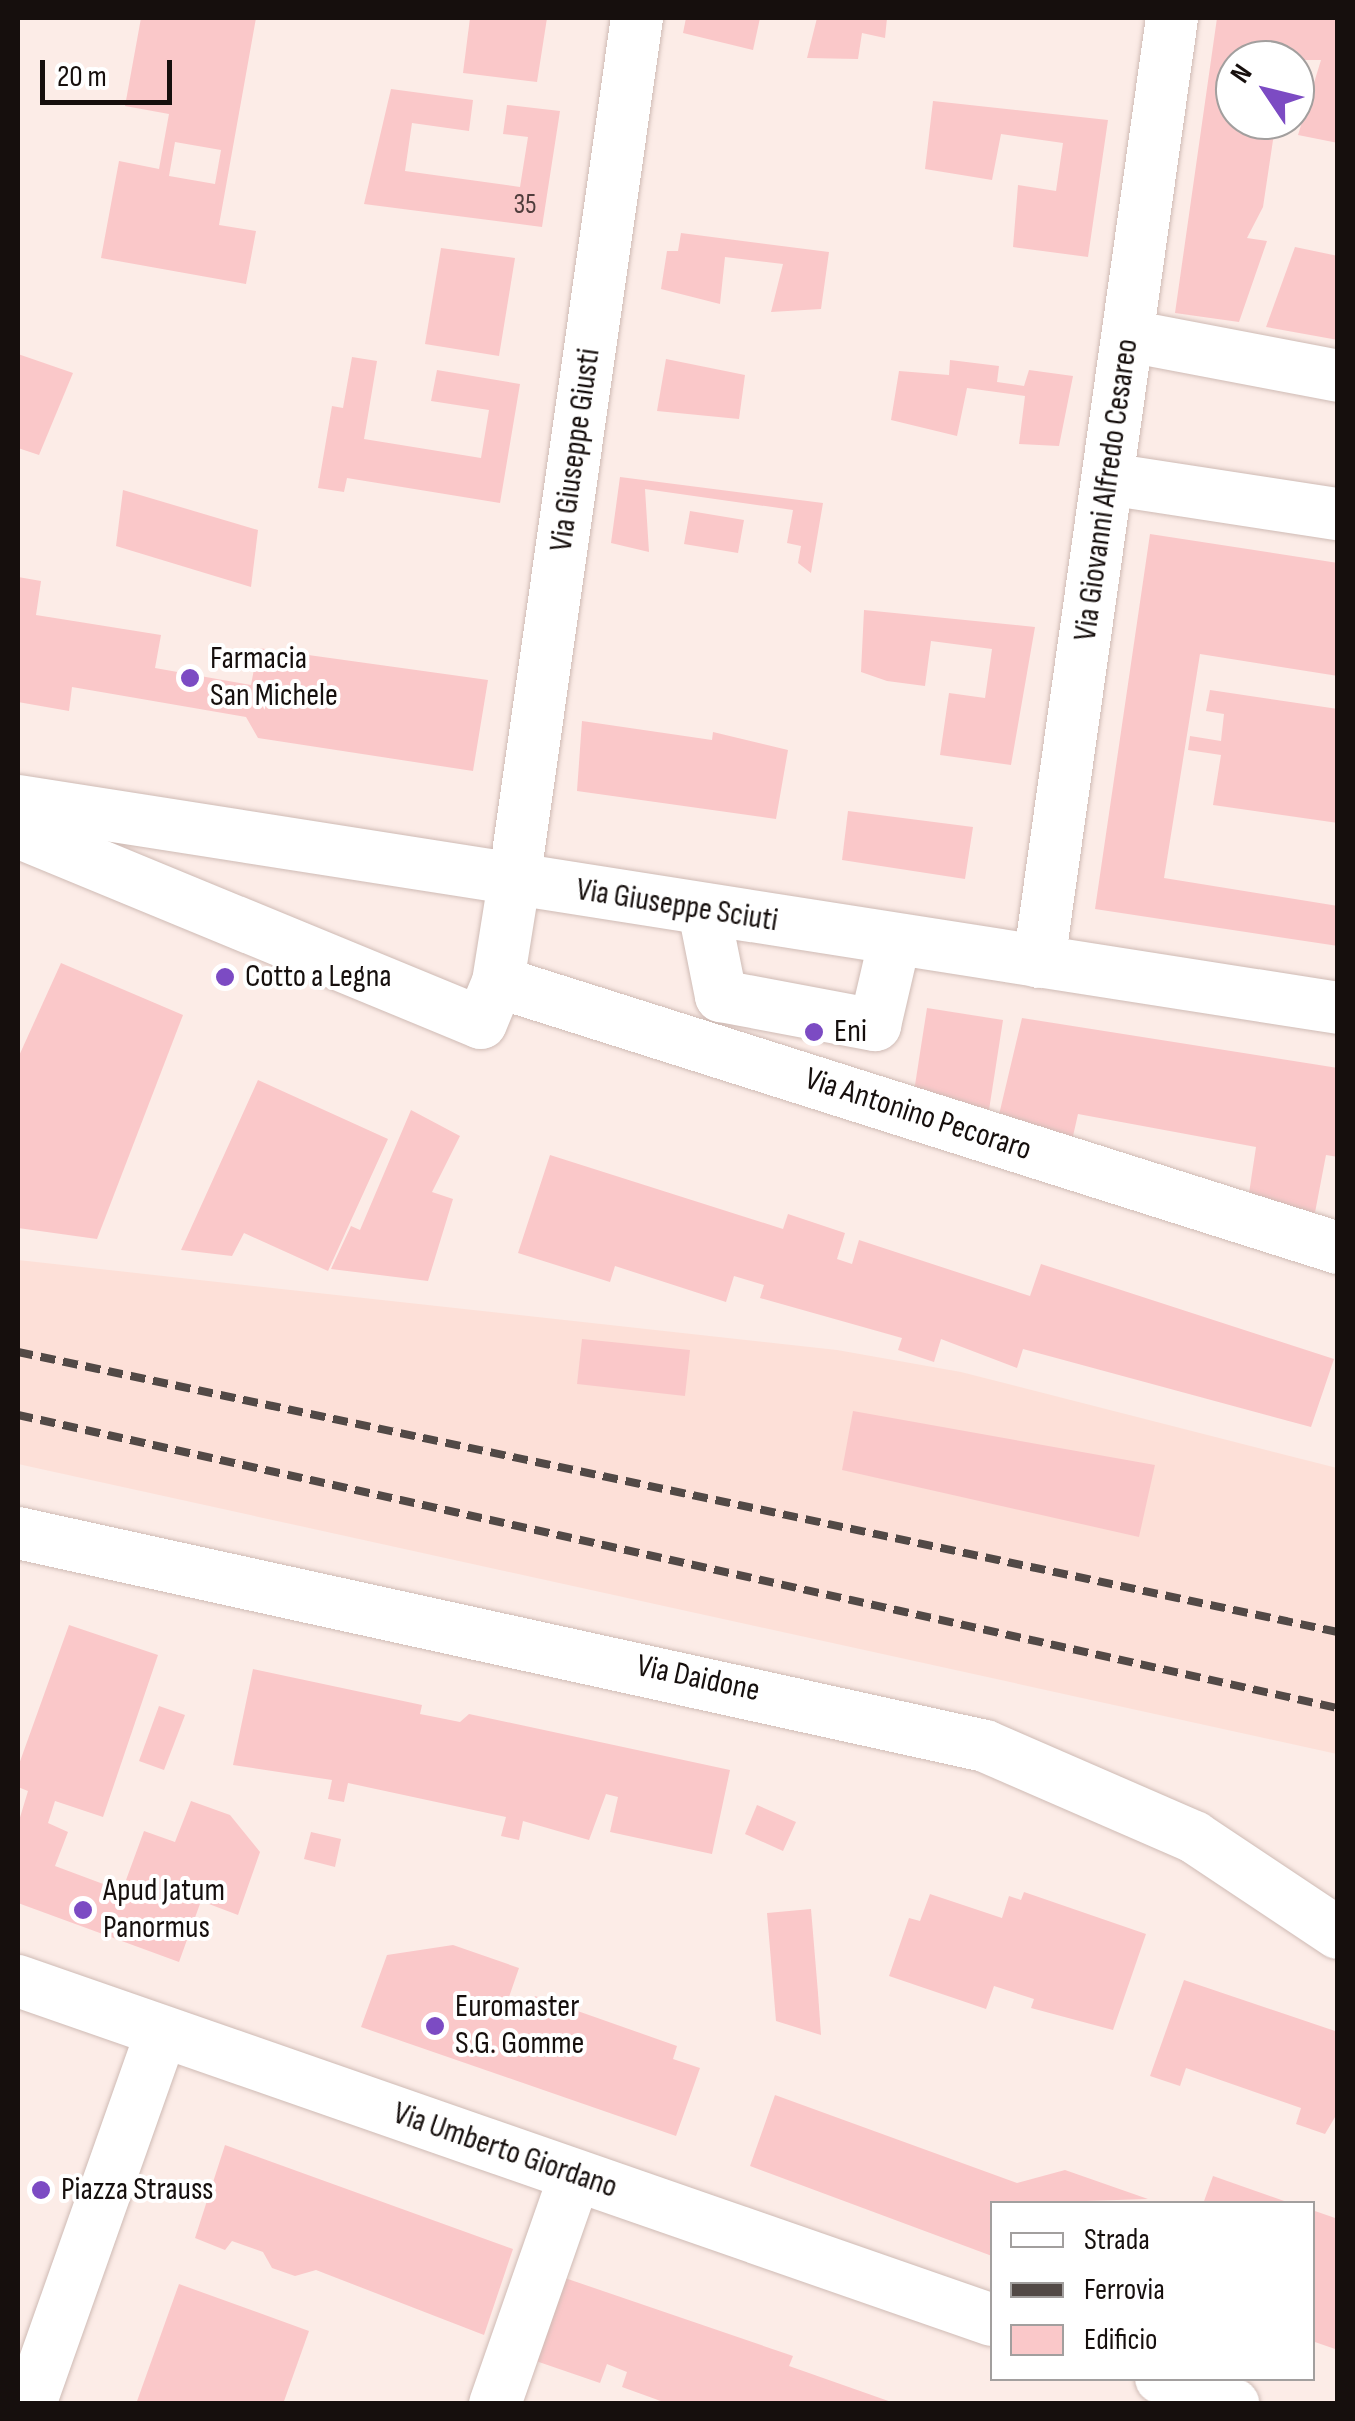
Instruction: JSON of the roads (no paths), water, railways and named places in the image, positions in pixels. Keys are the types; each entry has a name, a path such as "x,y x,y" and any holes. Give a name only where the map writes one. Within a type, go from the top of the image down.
{"street":[{"name":"Via Giuseppe Giusti","path":"498,982 638,18"},
{"name":"Via Giovanni Alfredo Cesareo","path":"1039,962 1172,18"},
{"path":"1128,336 1338,376"},
{"path":"1108,480 1338,514"},
{"name":"Via Giuseppe Sciuti","path":"23,824 514,882 1338,1008"},
{"path":"23,824 481,1023 498,982"},
{"path":"704,911 721,996 875,1025 895,940"},
{"name":"Via Antonino Pecoraro","path":"498,982 1338,1248"},
{"name":"Via Daidone","path":"20,1540 985,1746 1194,1837 1338,1933"},
{"name":"Via Umberto Giordano","path":"18,1981 990,2319"},
{"path":"30,2404 162,2032"},
{"path":"497,2397 575,2176"},
{"path":"1168,2381 1233,2404"}],"railway":[{"path":"18,1352 1338,1632"},
{"path":"18,1415 1338,1708"}],"place":[{"name":"Farmacia San Michele","path":"190,678"},
{"name":"Cotto a Legna","path":"225,977"},
{"name":"Eni","path":"814,1032"},
{"name":"Apud Jatum Panormus","path":"83,1910"},
{"name":"Euromaster S.G. Gomme","path":"435,2026"},
{"name":"Piazza Strauss","path":"41,2190"}]}
